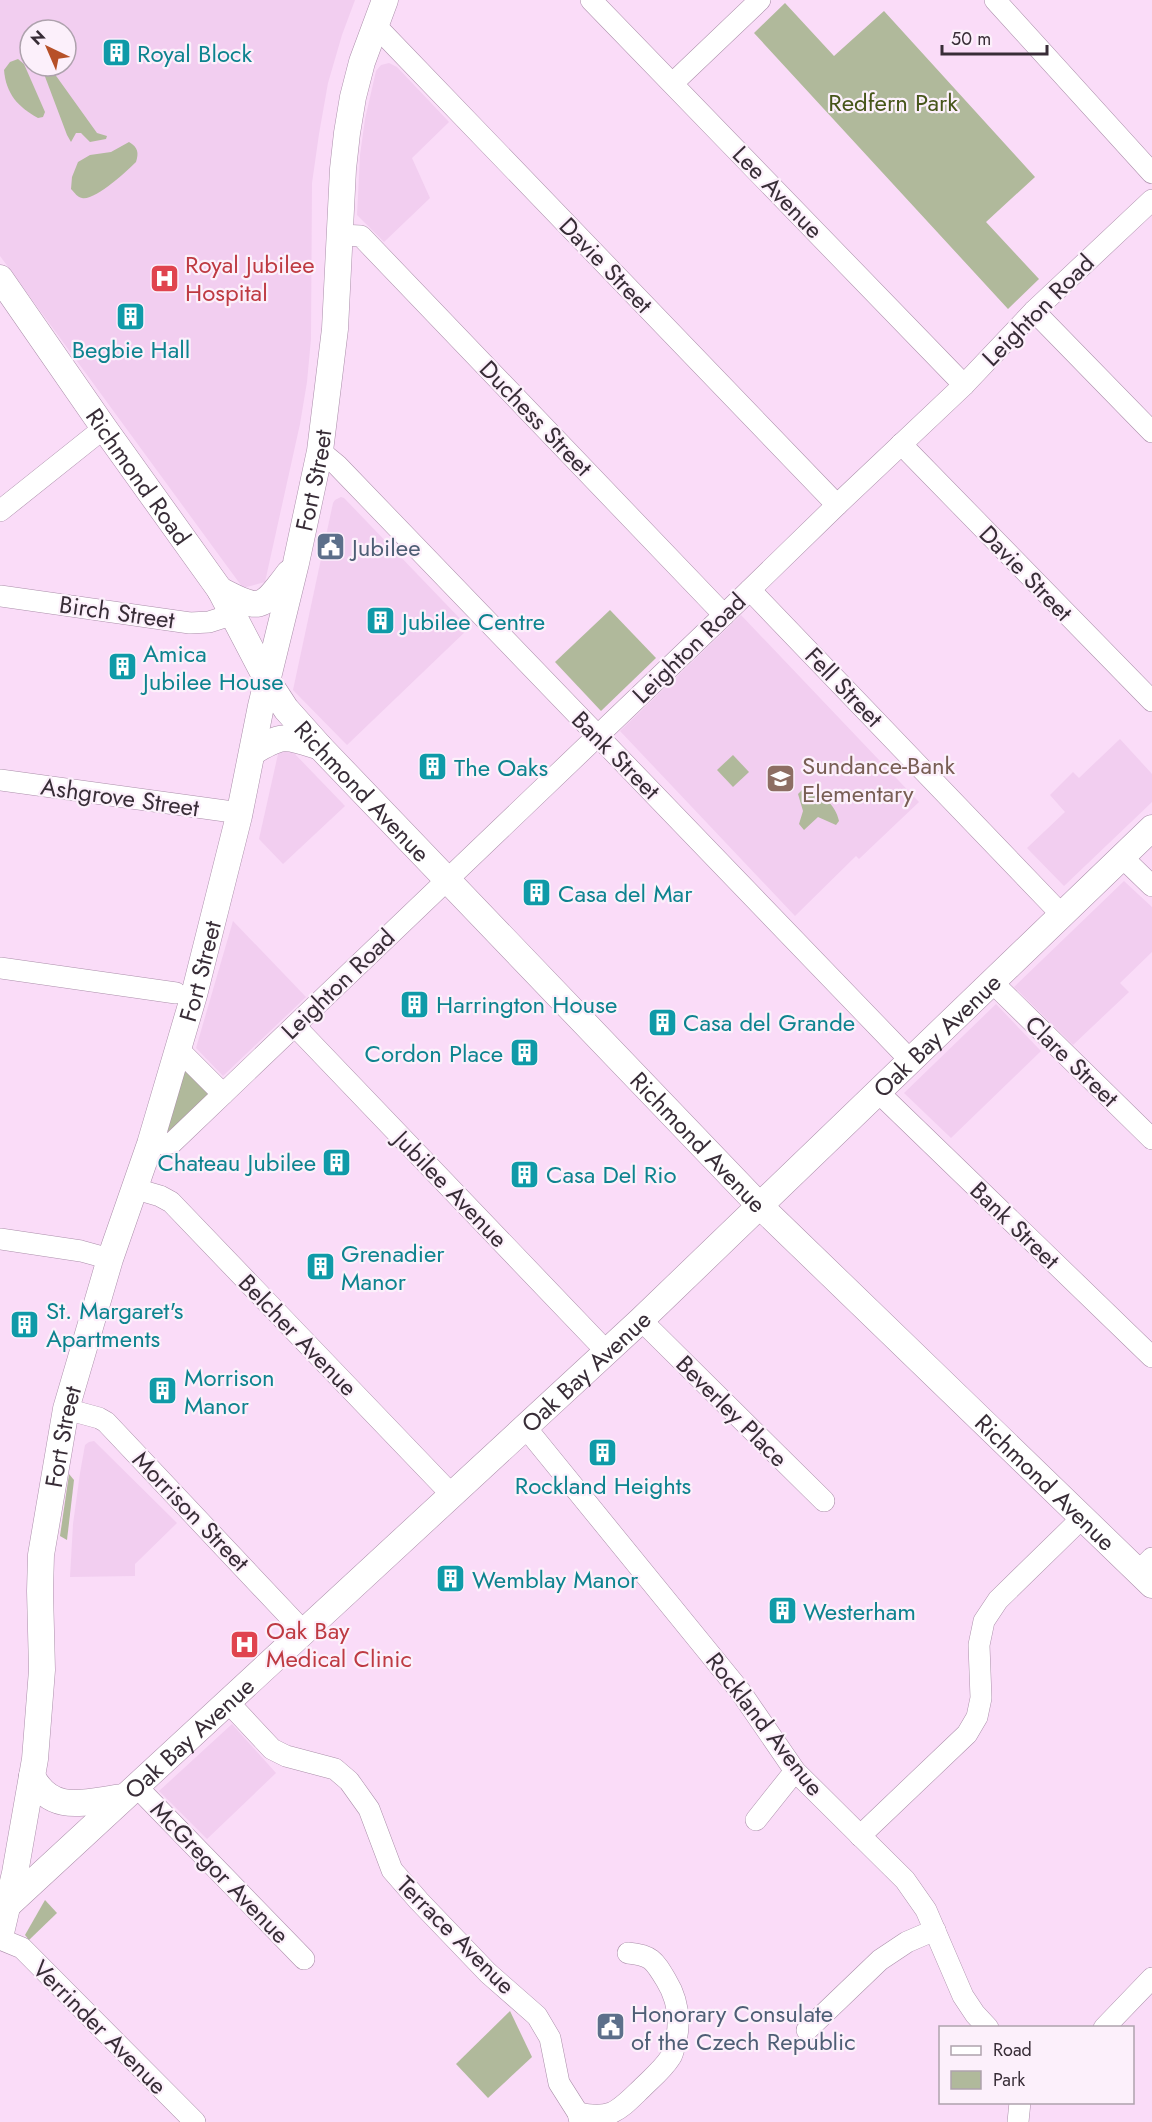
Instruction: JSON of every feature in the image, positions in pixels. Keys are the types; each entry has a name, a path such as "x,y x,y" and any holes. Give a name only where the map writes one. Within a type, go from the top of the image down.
{"main road":[{"name":"Fort Street","path":"0,1938 38,1737 42,1670 41,1555 66,1409 110,1259 136,1189 178,1049 240,813 267,680 296,563 320,451 335,329 346,133 353,97 385,0"},
{"name":"Richmond Road","path":"1,280 220,590 267,680"},
{"path":"220,590 243,602 256,605 266,602 296,563"},
{"name":"Richmond Avenue","path":"267,680 286,709 320,747 759,1205 1082,1518 1147,1572"},
{"path":"253,752 281,737 290,737 320,747"},
{"name":"Oak Bay Avenue","path":"4,1909 641,1320 1152,828"},
{"path":"32,1776 39,1789 53,1800 63,1803 130,1791"}],"street":[{"name":"Lee Avenue","path":"591,0 964,385"},
{"path":"673,83 760,0"},
{"path":"995,0 1152,173"},
{"name":"Davie Street","path":"375,25 837,505"},
{"name":"Leighton Road","path":"150,1144 172,1143 964,385 1034,311 1152,200"},
{"name":"Duchess Street","path":"340,235 362,236 724,615"},
{"path":"1034,311 1152,432"},
{"path":"0,511 104,428"},
{"name":"Davie Street","path":"901,444 1152,701"},
{"name":"Bank Street","path":"320,451 338,465 910,1060"},
{"name":"Fell Street","path":"750,590 1062,915"},
{"name":"Birch Street","path":"0,596 190,623 209,622 234,614"},
{"name":"Ashgrove Street","path":"0,780 240,813"},
{"path":"1122,857 1152,886"},
{"path":"0,968 176,993"},
{"name":"Clare Street","path":"992,982 1152,1138"},
{"name":"Jubilee Avenue","path":"295,1026 607,1352"},
{"path":"178,1049 223,1094"},
{"name":"Bank Street","path":"878,1092 1152,1357"},
{"name":"Belcher Avenue","path":"136,1189 171,1202 452,1495"},
{"path":"0,1239 81,1251 110,1259"},
{"name":"Beverley Place","path":"641,1320 824,1501"},
{"name":"Morrison Street","path":"66,1409 106,1422 304,1632"},
{"name":"Rockland Avenue","path":"526,1428 740,1691 795,1771 905,1880 926,1910 963,1995 986,2026"},
{"path":"860,1836 967,1734 977,1717 981,1698 979,1645 984,1621 998,1600 1082,1518"},
{"name":"Terrace Avenue","path":"228,1702 272,1749 286,1756 335,1769 349,1781 369,1809 392,1870 488,1973 537,2016 550,2038 559,2083 579,2118"},
{"path":"756,1820 795,1771"},
{"name":"McGregor Avenue","path":"130,1791 304,1959"},
{"path":"807,2030 880,1960 907,1942 935,1930"},
{"name":"Verrinder Avenue","path":"0,1938 22,1948 195,2122"},
{"path":"579,2118 610,2115 625,2104 671,2057 679,2028 678,2008 671,1988 658,1965 645,1955 628,1953"},
{"path":"1106,2026 1152,1978"},
{"path":"1018,2122 1020,2104"}],"shaded area":[{"name":"Royal Jubilee Hospital","path":"0,0 355,0 328,83 312,183 311,339 300,424 265,582 243,588 0,256"},
{"path":"389,63 397,67 449,122 412,158 430,198 384,242 357,215 360,155 365,119 376,71 381,65"},
{"path":"341,497 469,628 347,745 293,690 333,503"},
{"name":"Sundance-Bank Elementary","path":"741,615 919,802 859,859 856,856 795,916 620,731"},
{"path":"1120,739 1152,774 1152,802 1064,886 1027,848 1065,812 1050,795 1073,772 1079,778"},
{"path":"281,749 292,751 345,806 283,864 259,839"},
{"path":"1124,881 1152,907 1152,952 1120,983 1129,992 1073,1045 1014,987"},
{"path":"233,921 306,997 223,1076 196,1048"},
{"path":"996,1004 1041,1051 951,1138 904,1093"},
{"path":"94,1441 177,1523 135,1564 135,1576 70,1577 73,1524 80,1473 85,1445"},
{"path":"232,1724 276,1773 207,1839 159,1791"}],"green space":[{"name":"Redfern Park","path":"785,3 834,56 884,11 1035,177 986,222 1039,279 1008,309 754,33"},
{"path":"18,59 18,78 30,78 45,112 43,117 38,118 25,109 10,93 4,70 10,62"},
{"path":"46,78 58,78 97,133 107,136 106,139 90,142 81,133 76,133 71,142"},
{"path":"129,142 137,150 136,162 118,178 88,198 79,197 71,189 72,177 78,162 90,155 111,152"},
{"path":"610,610 656,658 601,711 555,662"},
{"path":"733,755 749,772 733,787 717,770"},
{"path":"804,788 816,792 831,804 839,821 836,825 818,817 804,830 799,824 803,811 798,794"},
{"path":"184,1069 210,1095 168,1132 167,1130"},
{"path":"69,1474 74,1480 67,1540 60,1536"},
{"path":"45,1900 57,1913 29,1940 25,1935"},
{"path":"510,2011 532,2057 488,2098 456,2064"}],"place":[{"name":"Royal Block","path":"116,53"},
{"name":"Royal Jubilee Hospital","path":"164,278"},
{"name":"Begbie Hall","path":"131,316"},
{"name":"Jubilee","path":"331,547"},
{"name":"Jubilee Centre","path":"381,621"},
{"name":"Amica Jubilee House","path":"122,667"},
{"name":"The Oaks","path":"433,767"},
{"name":"Sundance-Bank Elementary","path":"781,779"},
{"name":"Casa del Mar","path":"537,893"},
{"name":"Harrington House","path":"415,1004"},
{"name":"Casa del Grande","path":"662,1022"},
{"name":"Cordon Place","path":"524,1053"},
{"name":"Chateau Jubilee","path":"337,1162"},
{"name":"Casa Del Rio","path":"525,1174"},
{"name":"Grenadier Manor","path":"320,1267"},
{"name":"St. Margaret's Apartments","path":"25,1324"},
{"name":"Morrison Manor","path":"163,1391"},
{"name":"Rockland Heights","path":"603,1452"},
{"name":"Wemblay Manor","path":"451,1579"},
{"name":"Westerham","path":"782,1611"},
{"name":"Oak Bay Medical Clinic","path":"245,1644"},
{"name":"Honorary Consulate of the Czech Republic","path":"610,2027"}]}
